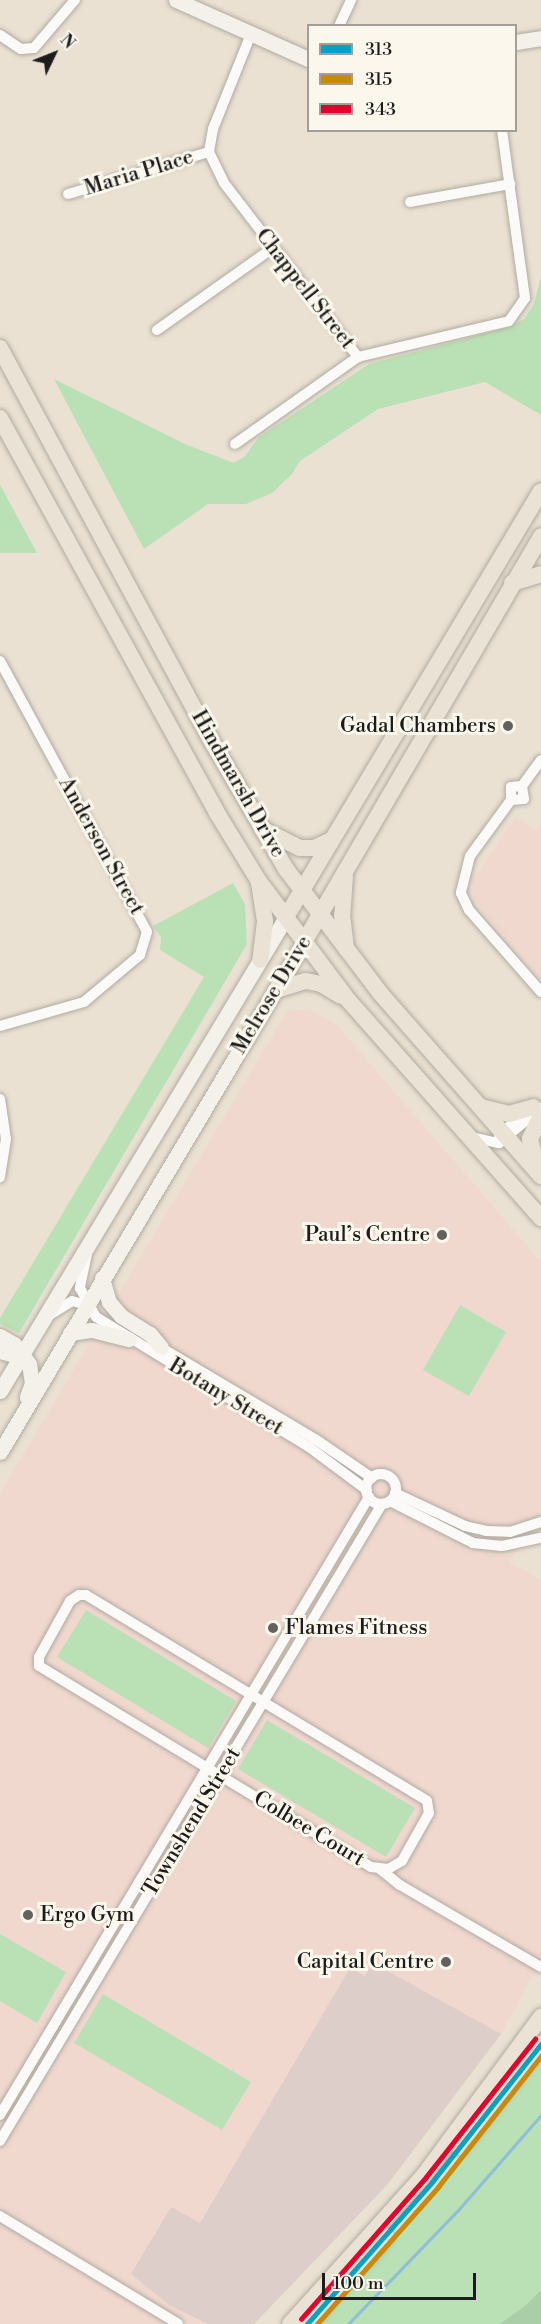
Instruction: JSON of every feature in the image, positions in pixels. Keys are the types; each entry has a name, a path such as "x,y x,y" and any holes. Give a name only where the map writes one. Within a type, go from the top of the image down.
{"main road":[{"path":"183,2 307,58"},
{"path":"517,42 541,38"},
{"name":"Hindmarsh Drive","path":"0,348 261,829 346,951 481,1107 501,1138 540,1175"},
{"name":"Hindmarsh Drive","path":"0,418 258,880 349,1001 541,1218"},
{"name":"Melrose Drive","path":"0,1391 25,1361 43,1319 541,491"},
{"path":"517,532 539,545"},
{"name":"Melrose Drive","path":"0,1452 86,1304 276,990 509,589 539,545"},
{"path":"474,604 489,605 509,589 541,574"},
{"path":"474,604 486,628"},
{"path":"261,829 300,848 314,848 331,840"},
{"path":"345,872 342,915 346,951"},
{"path":"258,880 265,922 260,960"},
{"path":"276,990 306,981 321,984 349,1001"},
{"path":"481,1107 509,1114 539,1108 531,1133 530,1146 540,1175"},
{"path":"102,1278 115,1309 150,1334 161,1347"},
{"path":"70,1333 92,1330 129,1339"},
{"path":"0,1336 14,1344 25,1361 32,1383 22,1414"},
{"path":"0,1351 25,1361 41,1362 60,1350"},
{"path":"290,2324 424,2175 541,2017"},
{"path":"307,2324 432,2182 541,2044"}],"street":[{"path":"0,35 21,49 34,48 75,0"},
{"path":"340,24 351,0"},
{"path":"209,152 213,129 251,34"},
{"name":"Chappell Street","path":"209,152 224,183 358,357 509,321 525,298 525,281 502,132"},
{"name":"Maria Place","path":"68,194 209,152"},
{"path":"410,202 510,184"},
{"path":"157,330 273,248"},
{"path":"235,444 358,357"},
{"name":"Anderson Street","path":"0,662 147,932 140,955 84,1002 0,1026"},
{"path":"541,760 522,786 524,800 511,800 470,856 461,893 469,910 541,992"},
{"path":"0,1099 2,1114 0,1178"},
{"path":"493,1164 501,1138 539,1108"},
{"path":"469,1135 501,1138"},
{"path":"43,1319 68,1302 86,1304 80,1282 90,1242"},
{"name":"Botany Street","path":"86,1304 315,1439 372,1478 389,1477 389,1499 368,1493 309,1447 129,1339 96,1317 86,1304"},
{"name":"Townshend Street","path":"0,2115 368,1493 372,1478"},
{"path":"389,1499 465,1526 486,1531 517,1531 541,1522"},
{"path":"389,1499 473,1543 502,1546 541,1538"},
{"name":"Townshend Street","path":"0,2141 389,1499"},
{"name":"Colbee Court","path":"86,1595 250,1694 427,1801 429,1813 402,1861 380,1869 39,1666 39,1657 70,1601 86,1595"},
{"path":"402,1861 403,1882 412,1890"},
{"path":"380,1869 541,1966"},
{"path":"0,2216 178,2324"}],"shaded area":[{"path":"515,817 536,831 541,823 541,980 474,900 472,881"},
{"path":"308,1009 336,1024 541,1262 541,1511 509,1562 541,1580 541,1960 501,2034 387,2185 254,2324 0,2324 0,1493 287,1011"},
{"path":"373,1963 501,2034 387,2185 254,2324 208,2324 169,2305 131,2274 171,2207 200,2223 350,1968 365,1976"}],"green space":[{"path":"541,276 541,415 485,382 378,409 300,461 292,474 272,493 246,504 208,504 144,549 54,379 185,444 234,463 245,456 259,437 369,364 509,327 524,319 534,304"},
{"path":"0,485 37,553 0,553"},
{"path":"233,883 245,904 247,944 19,1333 0,1324 0,1318 204,977 160,950 161,937 153,926"},
{"path":"460,1305 506,1332 469,1396 423,1370"},
{"path":"86,1610 236,1701 208,1748 57,1657"},
{"path":"267,1720 415,1808 386,1857 238,1769"},
{"path":"0,1934 66,1972 37,2023 0,2001"},
{"path":"103,1994 251,2082 222,2130 74,2043"},
{"path":"541,2062 541,2324 317,2324 415,2214"},
{"path":"541,2290 541,2324 500,2324 526,2305"}],"waterway":[{"path":"348,2324 459,2209 541,2115"}],"transit line":[{"name":"343","path":"301,2319 426,2177 535,2039"},
{"name":"313","path":"307,2324 432,2182 541,2044"},
{"name":"315","path":"317,2324 438,2187 541,2056"}],"place":[{"name":"Gadal Chambers","path":"508,726"},
{"name":"Paul’s Centre","path":"442,1235"},
{"name":"Flames Fitness","path":"273,1628"},
{"name":"Ergo Gym","path":"28,1915"},
{"name":"Capital Centre","path":"446,1962"}]}
